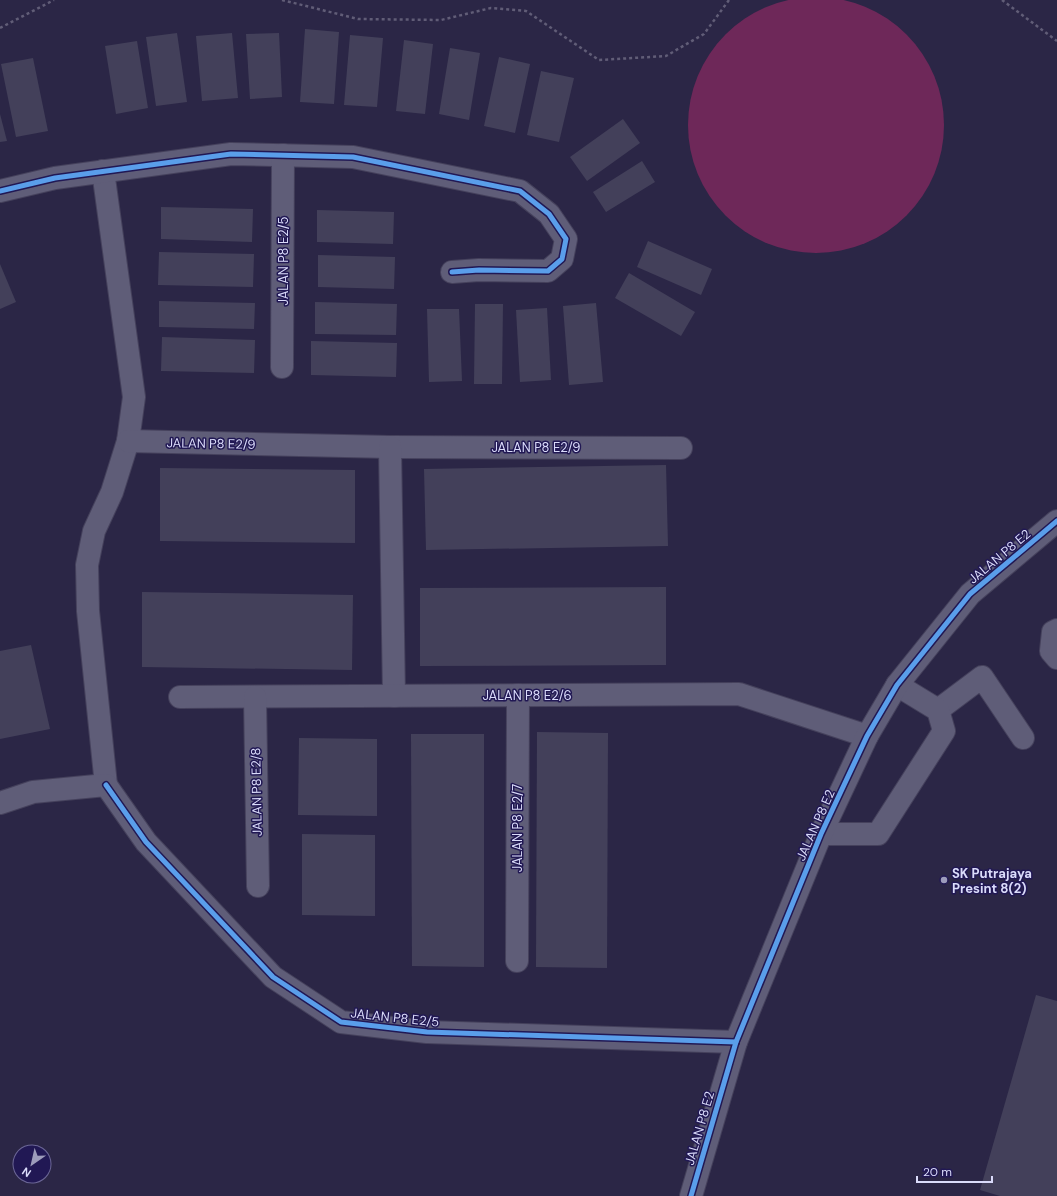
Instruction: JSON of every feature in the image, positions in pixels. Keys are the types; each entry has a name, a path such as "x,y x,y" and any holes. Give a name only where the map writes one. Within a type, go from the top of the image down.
{"street":[{"path":"0,191 55,178 231,154 353,157 520,191 549,214 566,239 562,259 548,271 479,270 452,272"},
{"name":"JALAN P8 E2/5","path":"282,367 283,155"},
{"path":"0,802 33,792 106,784 88,611 87,565 94,531 112,492 128,441 134,397 103,171"},
{"name":"JALAN P8 E2/9","path":"128,441 390,446 681,448"},
{"path":"390,446 394,696"},
{"name":"JALAN P8 E2","path":"691,1196 736,1042 821,834 867,736 897,685 970,594 1057,521"},
{"path":"1057,630 1053,632 1052,651 1057,658"},
{"path":"938,710 982,677 1023,738"},
{"path":"821,834 878,834 944,731 938,710 897,685"},
{"name":"JALAN P8 E2/6","path":"180,697 738,694 867,736"},
{"name":"JALAN P8 E2/7","path":"517,961 518,695"},
{"name":"JALAN P8 E2/8","path":"255,697 258,886"},
{"name":"JALAN P8 E2/5","path":"106,784 146,842 273,977 341,1022 428,1032 736,1042"}],"path":[{"path":"0,28 54,0"},
{"path":"282,0 358,19 441,20 491,8 526,11 600,60 666,56 704,34 729,0"},
{"path":"1002,0 1057,41"}],"shaded area":[{"path":"816,-3 853,3 876,12 897,26 915,44 929,65 934,76 941,100 944,125 938,162 929,185 915,206 897,224 876,238 865,243 841,250 816,253 779,247 756,238 735,224 717,206 703,185 698,174 691,150 688,125 694,88 703,65 717,44 735,26 756,12 767,7 791,0"}],"building":[{"path":"305,29 339,32 334,104 300,102"},
{"path":"177,33 187,102 156,106 146,37"},
{"path":"232,33 238,98 202,101 196,36"},
{"path":"279,33 282,97 250,99 246,34"},
{"path":"350,35 383,38 377,107 344,105"},
{"path":"404,40 433,44 425,114 396,111"},
{"path":"137,41 148,108 116,114 105,46"},
{"path":"450,48 480,53 469,120 439,114"},
{"path":"499,57 530,64 515,133 484,126"},
{"path":"33,58 48,131 16,137 1,64"},
{"path":"541,71 574,78 559,142 527,135"},
{"path":"0,114 7,141 0,142"},
{"path":"623,119 640,143 587,181 570,157"},
{"path":"642,161 655,182 606,212 593,192"},
{"path":"161,207 253,209 252,242 161,239"},
{"path":"317,210 394,212 393,244 317,242"},
{"path":"648,241 712,269 701,295 637,267"},
{"path":"159,252 254,254 253,287 158,285"},
{"path":"318,255 395,257 394,289 318,287"},
{"path":"0,264 16,302 0,309"},
{"path":"629,273 695,312 681,336 615,298"},
{"path":"159,301 255,303 254,329 159,327"},
{"path":"315,302 397,304 396,335 315,334"},
{"path":"596,303 603,382 569,385 563,306"},
{"path":"475,304 503,304 502,384 474,384"},
{"path":"547,308 551,380 520,382 516,310"},
{"path":"427,309 459,309 462,381 429,382"},
{"path":"162,337 255,340 254,373 161,371"},
{"path":"311,341 397,343 396,377 311,375"},
{"path":"666,465 668,546 426,550 424,469"},
{"path":"160,468 355,470 355,543 160,541"},
{"path":"666,587 666,665 420,666 420,588"},
{"path":"142,592 353,595 352,670 142,667"},
{"path":"31,645 50,729 0,739 0,651"},
{"path":"537,732 608,733 607,968 536,967"},
{"path":"411,734 484,734 484,967 412,966"},
{"path":"299,738 377,739 377,816 298,815"},
{"path":"302,834 375,835 375,916 302,915"},
{"path":"1036,995 1057,1001 1057,1196 1000,1196 980,1190"}],"cycle path":[{"path":"0,191 55,178 231,154 353,157 520,191 549,214 566,239 562,259 548,271 479,270 452,272"},
{"path":"691,1196 736,1042 821,834 867,736 897,685 970,594 1057,521"},
{"path":"106,785 146,842 273,977 341,1022 427,1032 736,1042"}],"place":[{"name":"SK Putrajaya Presint 8(2)","path":"944,880"}]}
